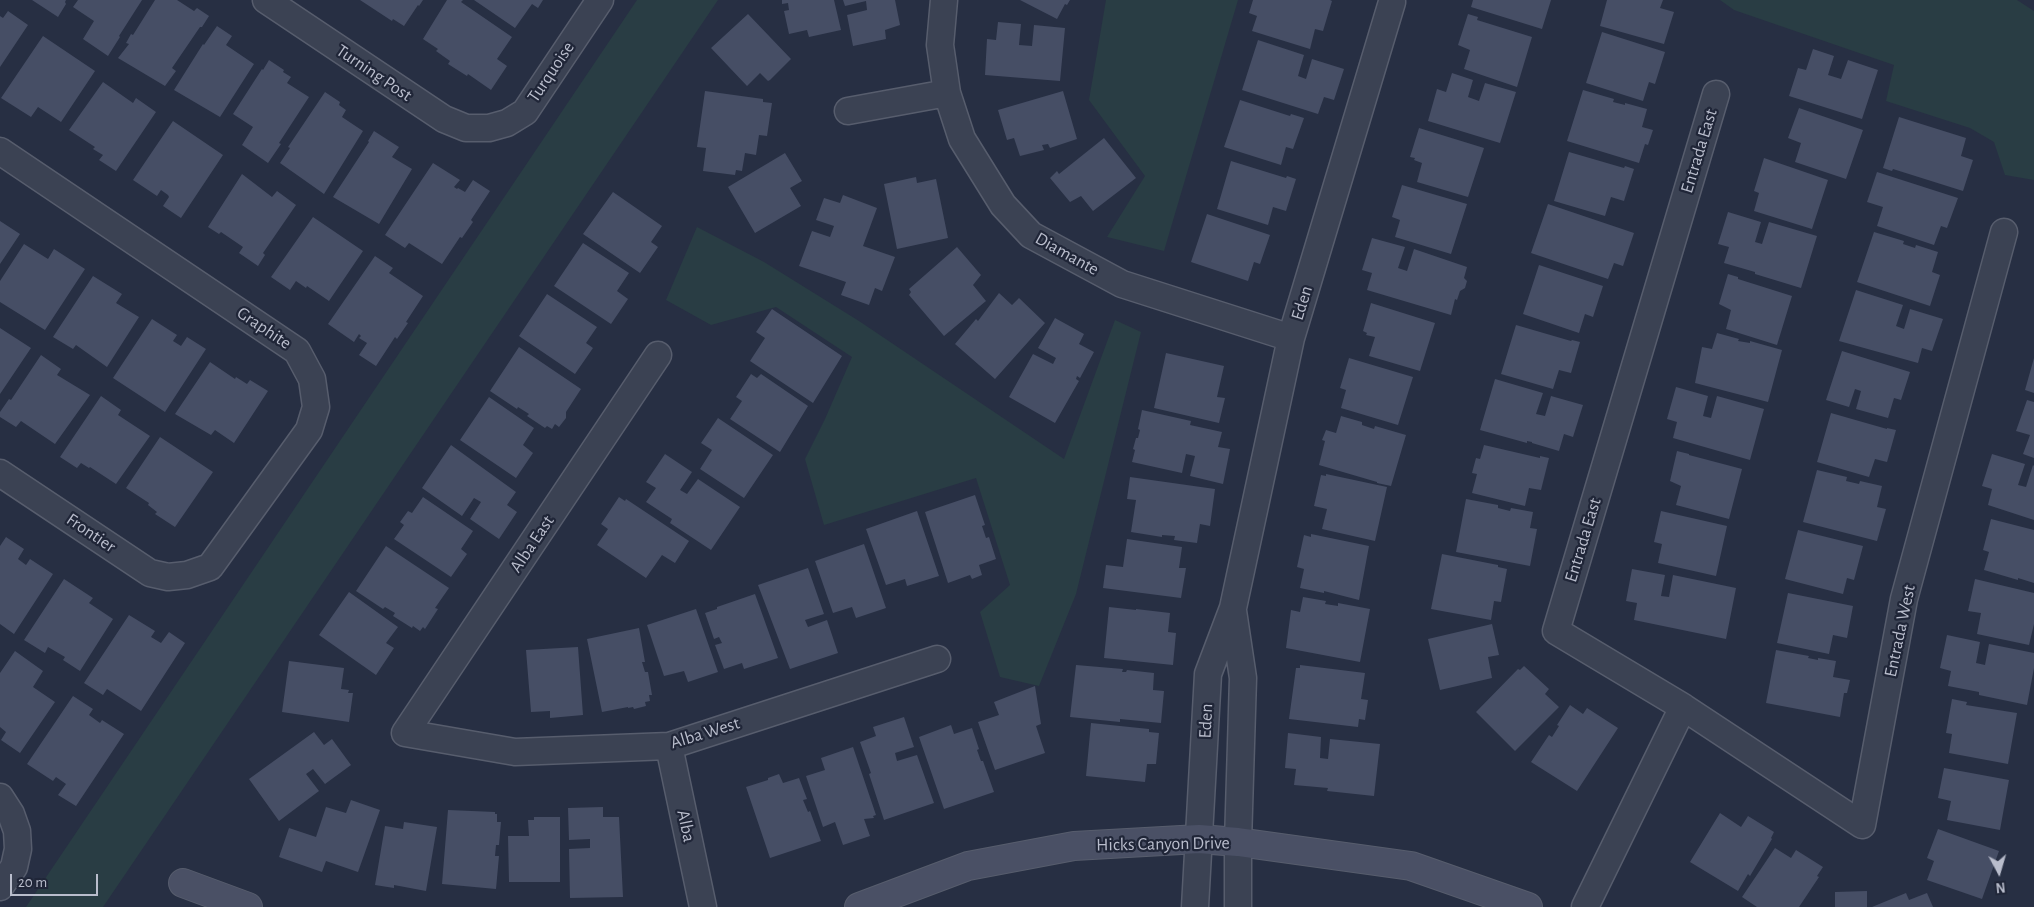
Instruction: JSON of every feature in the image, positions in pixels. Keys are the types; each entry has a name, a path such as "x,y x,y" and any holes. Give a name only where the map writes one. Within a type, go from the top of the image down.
{"street":[{"name":"Turning Post","path":"268,0 444,119 466,128 489,128"},
{"name":"Turquoise","path":"489,128 507,123 525,112 600,0"},
{"name":"Diamante","path":"944,0 940,45 947,93 962,139 1003,205 1031,235 1122,284 1291,338"},
{"name":"Eden","path":"1195,907 1208,674 1232,608 1291,338 1392,2"},
{"path":"848,111 947,93"},
{"name":"Entrada East","path":"1683,707 1556,631 1716,94"},
{"name":"Graphite","path":"0,151 297,351 312,379 316,407 309,430 210,566 187,575"},
{"name":"Entrada West","path":"1683,707 1862,825 1904,600 2004,232"},
{"name":"Alba East","path":"405,733 658,355"},
{"name":"Frontier","path":"0,473 150,573 168,577 187,575"},
{"name":"Eden","path":"1232,608 1244,678 1238,842 1238,907"},
{"name":"Alba West","path":"405,733 515,752 669,746 937,659"},
{"path":"1586,907 1683,707"},
{"name":"Alba","path":"669,746 703,907"},
{"path":"0,797 11,814 17,831 18,849 14,867 0,887"},
{"name":"Hicks Canyon Drive","path":"859,907 968,866 1074,846 1199,839 1238,842 1411,866 1528,907"},
{"path":"183,883 248,907"}],"shaded area":[{"path":"637,0 718,0 103,907 26,907"},
{"path":"1106,0 1238,0 1164,251 1107,237 1145,176 1089,100"},
{"path":"1720,0 2017,0 2034,11 2034,180 2005,175 1994,142 1970,128 1886,101 1894,65 1734,10"},
{"path":"697,227 764,262 859,321 1064,459 1115,320 1141,332 1076,594 1039,686 1000,677 980,612 1010,585 976,478 824,525 805,459 852,357 776,307 711,325 666,300"}],"building":[{"path":"32,0 66,0 66,4 58,17"},
{"path":"78,0 142,0 108,56 83,39 94,21 73,7"},
{"path":"155,0 177,0 194,11 197,8 209,16 172,68 176,71 165,86 118,58 129,44 126,43 131,34 133,35"},
{"path":"360,0 423,0 404,26 393,19 392,21"},
{"path":"447,0 463,0 461,2 512,37 497,59 507,66 491,90 468,74 467,76 448,64 450,61 436,51 438,49 423,39"},
{"path":"474,0 543,0 538,8 532,4 515,28"},
{"path":"782,0 834,0 841,30 809,37 807,30 789,34 784,11 789,10 788,3 782,4"},
{"path":"843,0 895,0 900,25 885,30 886,39 853,46 847,15 867,10 866,1 845,6"},
{"path":"1020,0 1070,0 1067,5 1065,4 1057,19"},
{"path":"1253,0 1332,1 1323,31 1315,29 1310,49 1252,31 1257,16 1249,13"},
{"path":"1473,0 1551,0 1542,29 1471,7"},
{"path":"1607,0 1663,0 1660,8 1674,12 1664,44 1600,26"},
{"path":"8,11 28,25 0,67 0,16 3,18"},
{"path":"748,14 791,59 770,80 768,81 760,73 747,86 711,48"},
{"path":"1468,14 1478,17 1477,20 1532,37 1517,87 1464,69 1470,50 1458,45"},
{"path":"998,22 1021,24 1019,45 1032,46 1034,25 1065,28 1060,81 985,75 987,39 996,40"},
{"path":"217,26 232,36 226,45 254,64 220,117 174,90 203,44"},
{"path":"1602,32 1665,52 1655,84 1649,82 1643,101 1586,83"},
{"path":"43,36 95,71 61,122 38,107 31,117 1,98"},
{"path":"1258,40 1304,55 1298,76 1306,79 1312,59 1344,69 1334,100 1324,97 1318,114 1242,90"},
{"path":"1813,49 1834,56 1828,75 1841,79 1848,60 1878,70 1862,119 1789,96 1798,68 1806,70"},
{"path":"269,60 291,77 287,83 309,97 268,163 242,145 253,127 233,114"},
{"path":"1452,73 1473,80 1468,97 1479,101 1485,83 1516,92 1500,143 1428,121 1437,89 1446,92"},
{"path":"103,82 133,103 136,98 156,112 116,171 99,160 103,155 93,149 95,147 69,130"},
{"path":"1583,90 1614,99 1613,102 1647,109 1642,127 1653,130 1648,145 1645,144 1639,163 1567,141"},
{"path":"705,91 763,99 763,102 772,103 767,136 759,135 756,155 745,153 742,171 736,170 735,175 703,171 706,148 697,147"},
{"path":"1063,91 1077,139 1050,148 1048,144 1042,145 1044,150 1020,156 1014,138 1007,140 998,110"},
{"path":"325,92 340,102 339,105 346,110 342,117 363,131 324,194 280,163 290,148 288,147"},
{"path":"1240,100 1290,116 1291,114 1304,118 1293,149 1286,147 1281,165 1224,147"},
{"path":"1799,108 1863,130 1846,179 1795,162 1801,143 1788,138"},
{"path":"1899,117 1966,138 1961,156 1973,160 1963,191 1893,169 1892,171 1883,168"},
{"path":"173,121 223,155 181,218 163,206 169,197 168,195 161,190 157,196 133,180"},
{"path":"1419,128 1484,148 1468,197 1417,182 1422,163 1410,157"},
{"path":"374,131 399,147 392,157 412,169 379,224 333,197 369,142"},
{"path":"1104,138 1136,178 1093,211 1081,196 1070,202 1050,178 1057,171 1059,174"},
{"path":"1569,152 1624,168 1625,166 1634,169 1624,201 1611,197 1605,216 1554,201"},
{"path":"785,153 802,181 790,188 801,206 755,233 728,187"},
{"path":"1764,158 1828,180 1812,229 1754,211 1759,193 1754,191"},
{"path":"1231,161 1286,178 1287,176 1296,179 1286,211 1273,207 1268,225 1217,209"},
{"path":"433,163 460,180 454,187 457,189 465,192 473,180 490,191 471,220 473,222 462,238 460,237 442,264 409,243 405,248 385,235"},
{"path":"1877,172 1958,198 1947,228 1941,226 1934,245 1877,226 1883,207 1867,202"},
{"path":"242,174 272,197 277,191 296,205 263,253 265,255 258,266 239,253 243,247 221,232 219,234 208,227"},
{"path":"916,177 917,183 936,179 948,238 897,249 884,184"},
{"path":"1402,185 1467,204 1451,254 1395,237 1400,220 1392,217"},
{"path":"613,192 662,226 651,242 658,247 640,273 583,234"},
{"path":"843,195 877,208 863,246 895,257 882,291 875,288 869,305 841,295 846,282 799,266 812,231 830,237 834,226 816,220 824,198 840,203"},
{"path":"1548,204 1634,233 1623,266 1614,263 1608,279 1531,253"},
{"path":"1728,212 1761,222 1755,242 1762,244 1769,222 1817,236 1801,288 1724,263 1729,247 1718,244"},
{"path":"1207,214 1270,235 1260,264 1254,262 1248,281 1191,262"},
{"path":"313,217 363,251 329,301 296,281 290,290 271,277"},
{"path":"0,221 20,234 0,264"},
{"path":"1874,232 1904,241 1903,244 1915,248 1916,245 1938,252 1932,272 1940,275 1930,306 1857,282"},
{"path":"1372,238 1405,247 1398,268 1407,271 1414,249 1467,267 1464,278 1467,281 1465,288 1460,291 1457,300 1455,299 1451,315 1367,290 1372,273 1362,270"},
{"path":"583,243 629,273 617,291 628,299 611,324 554,286"},
{"path":"24,244 48,259 54,249 85,269 45,330 0,302 0,281"},
{"path":"957,247 981,275 973,285 986,301 944,336 909,295 911,292 909,289"},
{"path":"375,256 393,268 389,273 423,296 406,322 408,323 397,339 395,337 376,366 359,355 367,343 359,338 361,336 359,334 354,342 328,324"},
{"path":"1539,265 1603,286 1593,317 1585,314 1579,333 1523,314"},
{"path":"1728,274 1792,296 1777,345 1726,329 1731,310 1719,304"},
{"path":"93,276 122,294 116,303 139,317 107,367 76,345 73,349 53,337"},
{"path":"1856,290 1903,305 1896,326 1904,329 1910,309 1943,319 1932,351 1922,348 1918,363 1839,341"},
{"path":"999,293 1012,305 1019,298 1045,323 995,379 955,344 976,319 978,321"},
{"path":"547,294 597,327 586,343 593,348 575,374 519,336"},
{"path":"1371,303 1435,323 1420,371 1369,356 1375,337 1366,335 1367,333 1363,331"},
{"path":"772,309 842,356 813,403 750,361 765,338 756,332"},
{"path":"1055,318 1084,334 1079,344 1094,352 1080,378 1077,376 1076,379 1079,381 1055,423 1009,397 1033,354 1053,364 1056,358 1038,348"},
{"path":"152,319 177,335 173,341 181,346 187,337 206,349 165,412 113,378"},
{"path":"1516,325 1580,342 1571,373 1559,370 1553,389 1501,374"},
{"path":"0,328 31,348 0,394"},
{"path":"1717,333 1739,339 1738,341 1750,343 1750,341 1782,350 1768,402 1695,383 1702,347 1712,349"},
{"path":"519,347 581,389 566,412 566,418 559,427 555,424 552,429 547,426 545,428 527,416 529,414 518,407 517,409 490,391"},
{"path":"1842,351 1910,372 1901,400 1894,398 1888,418 1856,409 1861,391 1855,389 1849,407 1826,400"},
{"path":"1166,353 1224,366 1217,397 1225,398 1219,423 1154,408"},
{"path":"41,355 61,369 57,375 90,395 55,444 21,421 16,427 0,417 0,412 9,399 11,400"},
{"path":"1349,358 1413,377 1398,425 1341,408 1346,390 1340,388"},
{"path":"2034,358 2034,393 2025,390"},
{"path":"210,362 235,379 236,377 247,384 250,380 268,391 234,443 215,430 211,435 175,414"},
{"path":"751,374 757,378 761,374 808,406 780,452 730,419 742,401 736,397"},
{"path":"1495,379 1543,393 1536,414 1545,416 1551,396 1583,405 1573,437 1564,434 1559,451 1532,442 1527,441 1527,443 1480,430"},
{"path":"1676,387 1708,396 1703,416 1711,418 1717,396 1764,409 1750,460 1673,438 1677,422 1667,419"},
{"path":"101,396 121,410 118,415 150,436 116,484 90,467 81,463 77,468 60,457"},
{"path":"489,397 534,428 523,445 533,453 516,478 460,440"},
{"path":"2027,400 2034,402 2034,458 2023,454 2030,435 2016,431"},
{"path":"1142,410 1191,421 1190,425 1222,432 1218,447 1230,449 1223,484 1190,476 1195,456 1186,454 1182,473 1132,462 1135,450 1133,449 1140,430 1138,429"},
{"path":"1831,413 1896,430 1887,462 1875,459 1869,477 1817,462"},
{"path":"1341,416 1362,422 1362,425 1374,429 1375,426 1406,435 1391,486 1319,465 1325,441 1322,440 1326,430 1336,433"},
{"path":"718,418 773,455 744,498 700,469 712,450 701,443"},
{"path":"160,437 213,472 175,527 155,514 157,512 148,505 149,503 126,488"},
{"path":"451,445 516,492 507,505 517,512 499,539 470,519 481,502 474,498 462,516 422,488"},
{"path":"1484,445 1540,458 1540,456 1549,458 1541,490 1529,488 1525,506 1472,493 1477,474 1472,473 1476,458 1480,459"},
{"path":"1677,451 1742,469 1729,519 1676,505 1681,486 1670,481"},
{"path":"665,454 692,472 680,490 687,494 698,479 740,507 711,550 670,523 672,519 646,502 656,488 646,482"},
{"path":"1992,454 2025,464 2018,485 2026,487 2034,466 2034,520 1988,505 1992,489 1982,486"},
{"path":"1817,470 1847,477 1846,481 1859,484 1860,481 1882,486 1877,507 1886,509 1877,541 1803,522"},
{"path":"1326,474 1387,487 1375,541 1322,529 1327,509 1314,506 1321,475 1326,476"},
{"path":"1130,477 1215,489 1210,526 1200,524 1197,543 1174,540 1175,536 1162,535 1162,537 1131,532 1136,500 1127,499"},
{"path":"975,495 985,525 982,526 986,538 989,537 996,559 979,565 982,575 972,579 970,575 948,583 925,512"},
{"path":"423,497 473,531 461,549 467,554 451,577 394,539 404,525 400,522 408,511 412,513"},
{"path":"619,497 625,501 626,499 689,541 675,563 662,555 646,578 597,545 608,529 601,524"},
{"path":"1466,499 1498,505 1498,508 1510,511 1511,508 1533,512 1530,528 1537,529 1530,566 1456,552"},
{"path":"917,511 939,576 907,586 905,579 886,585 866,529"},
{"path":"1661,511 1727,526 1716,576 1658,563 1662,544 1654,542"},
{"path":"1991,519 2034,530 2034,583 1984,570 1989,552 1983,550"},
{"path":"1798,530 1863,546 1854,580 1847,578 1843,594 1785,579"},
{"path":"1311,534 1369,546 1359,600 1324,591 1324,593 1300,588 1304,569 1297,567 1304,535 1311,537"},
{"path":"6,537 24,549 18,559 26,565 30,559 53,574 14,634 0,624 0,546"},
{"path":"1127,539 1182,547 1179,568 1186,568 1181,598 1103,588 1106,565 1123,567"},
{"path":"864,544 886,608 856,618 852,607 833,613 815,561"},
{"path":"386,546 449,588 435,608 438,609 425,629 423,627 420,631 413,626 412,628 393,616 395,613 385,607 383,609 356,591"},
{"path":"1442,554 1498,565 1498,567 1507,569 1501,602 1494,601 1491,620 1431,609"},
{"path":"808,568 824,614 805,620 808,627 827,620 838,653 790,669 758,585"},
{"path":"1632,569 1665,575 1661,596 1669,597 1673,575 1736,588 1726,639 1634,620 1637,603 1626,601"},
{"path":"64,579 93,598 89,603 113,619 80,671 63,660 65,657 48,647 45,653 24,640"},
{"path":"1975,579 2034,593 2034,624 2029,645 1977,634 1981,613 1968,611"},
{"path":"349,592 398,627 386,643 394,648 376,675 319,635"},
{"path":"1788,593 1853,606 1847,638 1833,635 1829,654 1777,643"},
{"path":"755,594 778,658 744,669 742,663 724,669 715,645 722,643 719,637 714,639 705,613"},
{"path":"1303,597 1326,601 1325,604 1338,606 1338,603 1370,609 1360,662 1286,648 1291,610 1300,612"},
{"path":"1109,607 1170,613 1168,632 1176,633 1173,665 1104,658"},
{"path":"696,609 718,672 688,682 684,671 664,676 647,625"},
{"path":"129,615 155,631 151,637 161,643 169,632 185,643 141,711 107,689 103,695 84,683"},
{"path":"1492,624 1499,655 1488,657 1492,678 1440,690 1428,639"},
{"path":"639,628 645,662 642,662 645,672 648,672 652,695 649,695 650,701 645,702 646,706 634,709 633,707 628,707 602,712 587,639"},
{"path":"1947,635 1980,642 1976,663 1985,665 1989,644 2034,653 2034,668 2027,705 1979,695 1979,692 1948,686 1951,671 1940,668"},
{"path":"578,647 583,715 550,718 550,711 531,712 526,650"},
{"path":"1776,650 1809,656 1808,658 1818,660 1818,658 1836,661 1833,677 1850,680 1847,693 1844,693 1840,717 1766,703"},
{"path":"15,651 43,671 33,687 55,702 20,753 1,740 6,732 0,727 0,673"},
{"path":"289,661 344,668 341,689 349,690 348,693 353,693 349,722 282,712"},
{"path":"1076,665 1123,669 1122,672 1127,670 1154,673 1153,690 1164,691 1161,723 1120,719 1120,722 1070,717"},
{"path":"1300,665 1365,673 1361,699 1368,700 1365,720 1359,719 1358,727 1289,719 1296,668 1300,668"},
{"path":"1524,666 1549,689 1545,694 1559,707 1515,751 1476,712 1518,669 1520,670"},
{"path":"1035,686 1041,724 1036,726 1045,753 995,770 978,722 999,715 994,702"},
{"path":"73,696 93,709 89,715 100,723 102,720 124,734 76,806 58,795 66,784 56,777 53,781 27,764"},
{"path":"1952,699 1967,702 1966,705 2017,713 2008,764 1949,753 1952,734 1946,733"},
{"path":"1570,705 1583,714 1587,708 1618,728 1577,791 1531,762 1549,735 1552,737 1559,726 1557,725"},
{"path":"904,717 914,747 895,753 897,761 917,755 934,803 884,820 860,742 876,736 873,727"},
{"path":"1091,723 1149,729 1149,732 1159,733 1156,764 1147,764 1145,782 1086,776"},
{"path":"951,725 954,734 972,728 979,749 977,750 994,792 944,809 919,737"},
{"path":"314,732 324,745 332,739 351,765 325,784 313,769 306,774 319,791 279,821 249,779"},
{"path":"1288,733 1321,737 1320,758 1328,759 1330,739 1380,744 1374,796 1327,791 1328,788 1294,785 1296,769 1285,768"},
{"path":"853,747 876,815 873,816 874,818 864,819 870,836 843,845 835,822 823,827 806,776 825,770 821,758"},
{"path":"1944,768 2009,780 2000,830 1947,820 1951,801 1938,798"},
{"path":"779,774 783,783 799,778 807,799 803,800 808,812 810,811 821,841 770,858 746,787 768,780 768,778"},
{"path":"351,800 380,810 358,872 326,861 322,872 279,857 289,828 316,837 326,807 346,813"},
{"path":"603,807 603,817 619,817 623,897 570,898 569,849 590,848 590,839 569,840 568,808"},
{"path":"448,810 495,812 497,814 497,822 501,822 499,845 496,845 495,856 499,856 496,889 442,884"},
{"path":"1720,813 1741,827 1748,816 1774,832 1772,839 1750,876 1748,874 1738,891 1690,862"},
{"path":"534,817 560,817 560,882 509,882 508,836 529,836 528,820 534,820"},
{"path":"404,822 437,827 426,891 394,885 394,888 375,885 385,826 403,829"},
{"path":"1938,829 1999,851 1982,899 1927,880 1934,861 1927,858"},
{"path":"1775,848 1791,858 1796,850 1823,867 1817,876 1819,877 1799,907 1757,907 1742,897"},
{"path":"1867,891 1867,907 1835,907 1835,892"},
{"path":"1906,893 1909,900 1927,893 1933,907 1872,907"}]}
